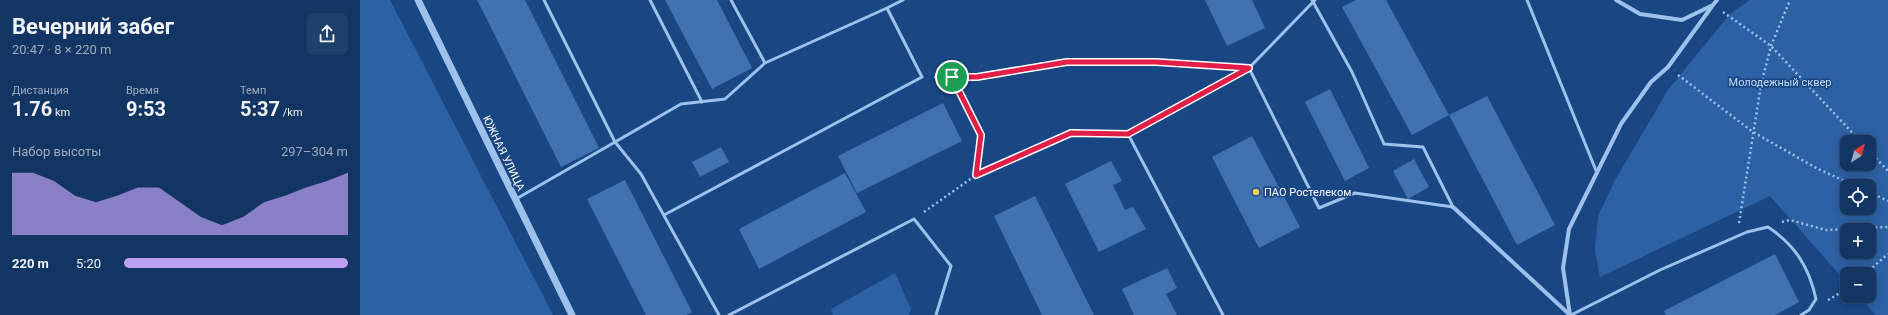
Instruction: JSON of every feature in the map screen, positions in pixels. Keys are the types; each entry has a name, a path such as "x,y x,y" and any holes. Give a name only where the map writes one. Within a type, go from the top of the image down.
{"street":[{"name":"ЮЖНАЯ УЛИЦА","path":"418,0 572,315"},
{"path":"1616,0 1640,14 1682,20 1713,5"},
{"path":"1570,315 1563,268 1569,229 1598,174 1621,124 1651,82 1668,67 1717,0"},
{"path":"1452,207 1570,315"}],"lane":[{"path":"544,0 615,142 641,174 719,315"},
{"path":"650,0 702,102"},
{"path":"731,0 765,63"},
{"path":"515,200 681,104 725,99 765,63 903,0"},
{"path":"1527,0 1598,174"},
{"path":"1224,315 1128,134 1249,68 1314,1 1352,72 1384,144 1423,147 1452,207"},
{"path":"664,215 922,77 887,8"},
{"path":"1249,68 1319,208 1355,193 1452,207"},
{"path":"729,315 914,219 951,266 936,315"},
{"path":"1570,315 1660,270 1736,237 1768,227 1781,235 1800,257 1813,286 1816,299 1809,310 1801,315"}],"path":[{"path":"1736,237 1760,86 1771,46 1790,0"},
{"path":"1713,5 1771,46 1854,135"},
{"path":"922,77 977,77 1067,62 1156,62 1249,68"},
{"path":"1668,67 1753,132 1818,168 1841,179"},
{"path":"952,77 981,135 976,175"},
{"path":"914,219 976,175 1071,133 1128,134"},
{"path":"1876,158 1888,171"},
{"path":"1876,195 1888,201"},
{"path":"1768,227 1790,220 1826,230 1888,227"},
{"path":"1873,267 1888,254"}],"green space":[{"path":"360,0 390,0 553,315 360,315"},
{"name":"Молодежный сквер","path":"1750,0 1888,0 1888,315 1876,315 1865,303 1876,303 1876,267 1840,267 1840,275 1770,196 1600,277 1595,250 1598,216 1615,180 1668,90 1730,14"},
{"path":"895,273 911,309 909,315 833,315 831,309"}],"building":[{"path":"477,0 525,0 599,148 561,167"},
{"path":"665,0 717,0 752,68 712,89"},
{"path":"1205,0 1252,0 1265,28 1227,46"},
{"path":"1356,0 1386,0 1449,115 1412,135 1342,7"},
{"path":"1330,89 1369,168 1345,181 1305,102"},
{"path":"1487,96 1555,225 1517,245 1449,115"},
{"path":"943,103 962,141 857,193 838,156"},
{"name":"ПАО Ростелеком","path":"1252,136 1300,227 1259,248 1212,157"},
{"path":"721,147 729,162 700,177 692,162"},
{"path":"1414,159 1429,187 1408,199 1393,171"},
{"path":"1111,161 1122,181 1113,185 1125,210 1133,207 1146,229 1099,252 1065,184"},
{"path":"845,173 866,212 759,269 739,229"},
{"path":"625,180 692,312 686,315 646,315 587,199"},
{"path":"1035,196 1094,315 1042,315 994,216"},
{"path":"1775,254 1799,302 1775,315 1666,315 1664,311"},
{"path":"1167,268 1177,288 1166,294 1177,315 1134,315 1122,289"}],"place":[{"name":"ПАО Ростелеком","path":"1256,192"}],"route":[{"path":"1067,62 1156,62 1249,68 1128,134 1071,133 976,175 981,135 952,77 977,77 1067,62"}]}
